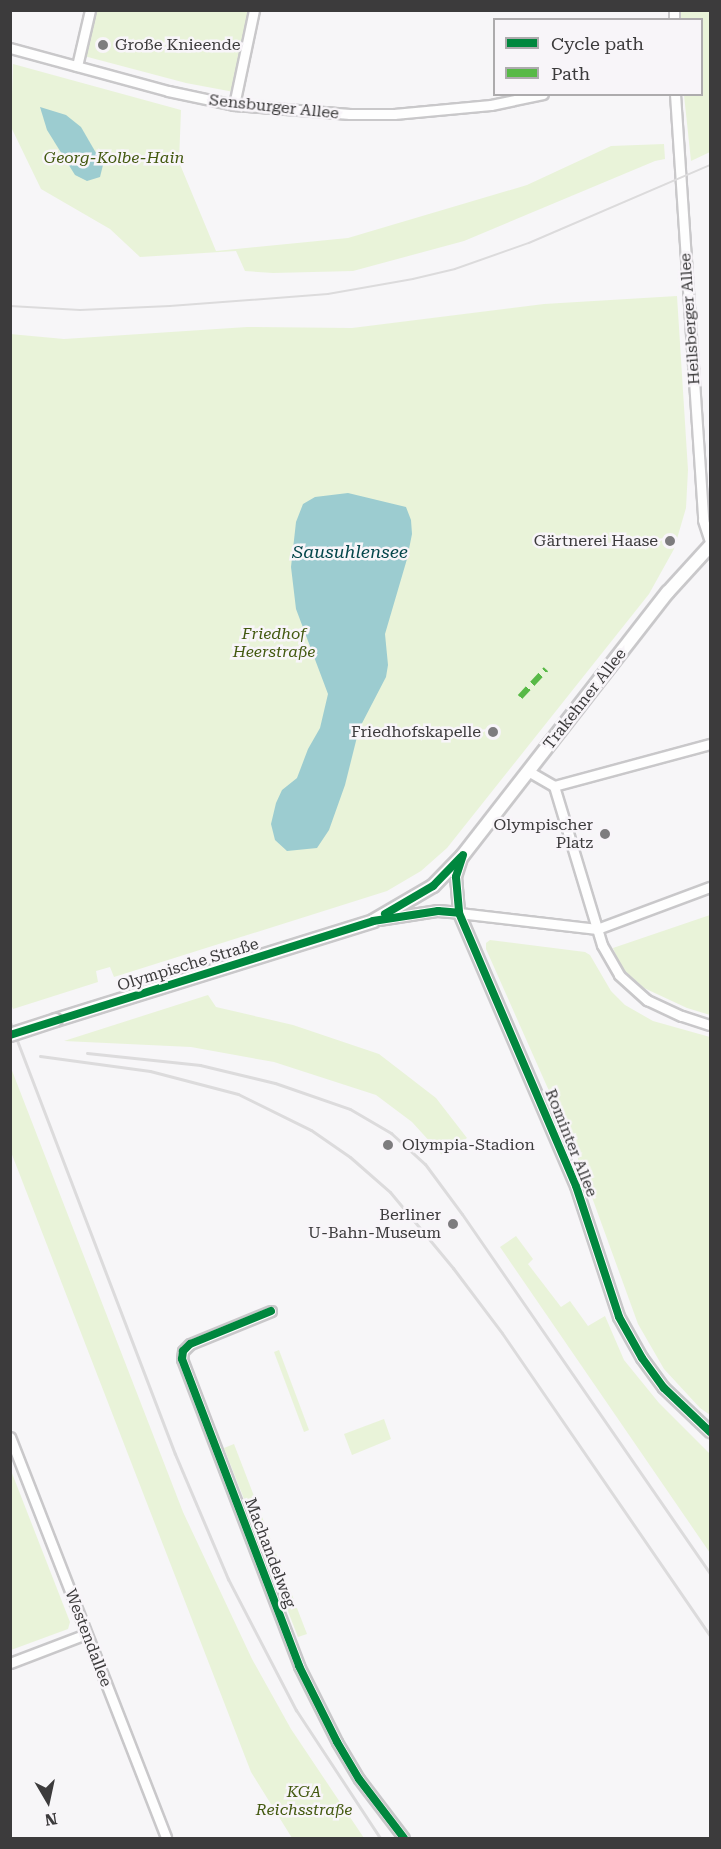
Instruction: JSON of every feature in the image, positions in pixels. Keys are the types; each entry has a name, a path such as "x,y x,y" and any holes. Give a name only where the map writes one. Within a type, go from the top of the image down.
{"main road":[{"name":"Trakehner Allee","path":"463,855 668,592 711,544"},
{"name":"Olympische Straße","path":"10,1035 373,921 433,886 463,855"}],"street":[{"path":"77,66 90,10"},
{"path":"234,105 255,10"},
{"name":"Sensburger Allee","path":"10,48 168,91 234,105 350,114 394,114 491,105 534,96"},
{"name":"Heilsberger Allee","path":"675,96 703,520 711,544"},
{"path":"554,786 711,744"},
{"path":"528,771 554,786 604,952 619,975 647,1000 682,1016 711,1024"},
{"path":"463,855 456,877 459,913 597,928 711,887"},
{"name":"Olympische Straße","path":"373,921 438,911 459,913"},
{"name":"Rominter Allee","path":"459,913 561,1150 579,1196 612,1301 626,1332 664,1388 711,1432"},
{"name":"Machandelweg","path":"271,1311 190,1344 183,1351 182,1359 299,1666 337,1742 359,1779 404,1839"},
{"name":"Westendallee","path":"10,1437 82,1635 166,1839"},
{"path":"10,1663 82,1635"}],"green space":[{"path":"94,11 249,11 234,92 186,83 84,56"},
{"path":"680,11 710,11 710,152 691,161 684,96 703,96 703,18 681,18"},
{"name":"Georg-Kolbe-Hain","path":"13,64 181,110 179,162 216,251 348,238 527,185 611,146 664,144 665,159 655,161 464,241 353,271 273,273 245,271 236,251 140,257 110,229 41,189 11,127"},
{"name":"Friedhof Heerstraße","path":"677,296 688,470 686,508 674,549 649,594 447,848 421,871 387,891 114,977 110,967 96,971 98,982 13,1009 10,1002 10,334 64,339 247,327 352,328 544,304"},
{"path":"710,915 710,1015 687,1008 644,988 625,971 613,948"},
{"path":"490,940 585,952 590,955 611,991 625,1005 653,1021 710,1037 710,1415 700,1408 664,1369 638,1324 573,1145 486,949 486,943"},
{"path":"208,995 216,1007 293,1025 379,1054 436,1098 467,1138 442,1155 412,1122 376,1095 274,1062 191,1047 64,1041"},
{"name":"KGA Reichsstraße","path":"11,1068 183,1512 252,1659 291,1729 364,1838 292,1838 251,1772 11,1152"},
{"path":"516,1236 533,1259 528,1264 561,1307 570,1301 588,1326 605,1316 624,1360 659,1403 710,1454 710,1553 500,1247"},
{"path":"279,1350 309,1430 304,1432 274,1352"},
{"path":"384,1419 391,1439 352,1455 344,1434"},
{"path":"234,1444 307,1634 298,1637 224,1448"},
{"path":"10,1468 70,1622 68,1629 11,1650"}],"water":[{"path":"40,107 66,115 81,127 103,165 100,177 87,181 75,175 47,130"},
{"name":"Sausuhlensee","path":"348,493 406,507 411,520 412,534 385,634 388,665 386,677 359,729 345,785 329,830 317,848 287,851 275,840 271,824 276,803 282,790 297,778 308,749 320,728 328,694 296,609 291,567 296,522 303,504 315,497"}],"tram line":[{"path":"10,306 80,310 170,306 328,294 413,279 455,269 529,243 710,165"}],"railway":[{"path":"10,1022 175,1454 228,1579 296,1710 380,1838"},
{"path":"87,1053 200,1065 275,1083 350,1109 391,1133 425,1164 462,1214 710,1574"},
{"path":"40,1056 150,1071 238,1094 311,1130 350,1157 390,1192 453,1268 502,1333 710,1636"}],"marked path":[{"path":"520,697 546,669"}],"cycle path":[{"path":"463,855 456,877 459,913 576,1186 619,1317 642,1358 664,1388 710,1432"},
{"path":"385,914 433,886 461,857"},
{"path":"10,1035 373,921 438,911 459,913"},
{"path":"271,1311 190,1344 183,1351 182,1359 299,1666 337,1742 359,1779 404,1838"}],"place":[{"name":"Große Knieende","path":"103,45"},
{"name":"Gärtnerei Haase","path":"670,541"},
{"name":"Friedhofskapelle","path":"493,732"},
{"name":"Olympischer Platz","path":"605,834"},
{"name":"Olympia-Stadion","path":"388,1145"},
{"name":"Berliner U-Bahn-Museum","path":"453,1224"}]}
